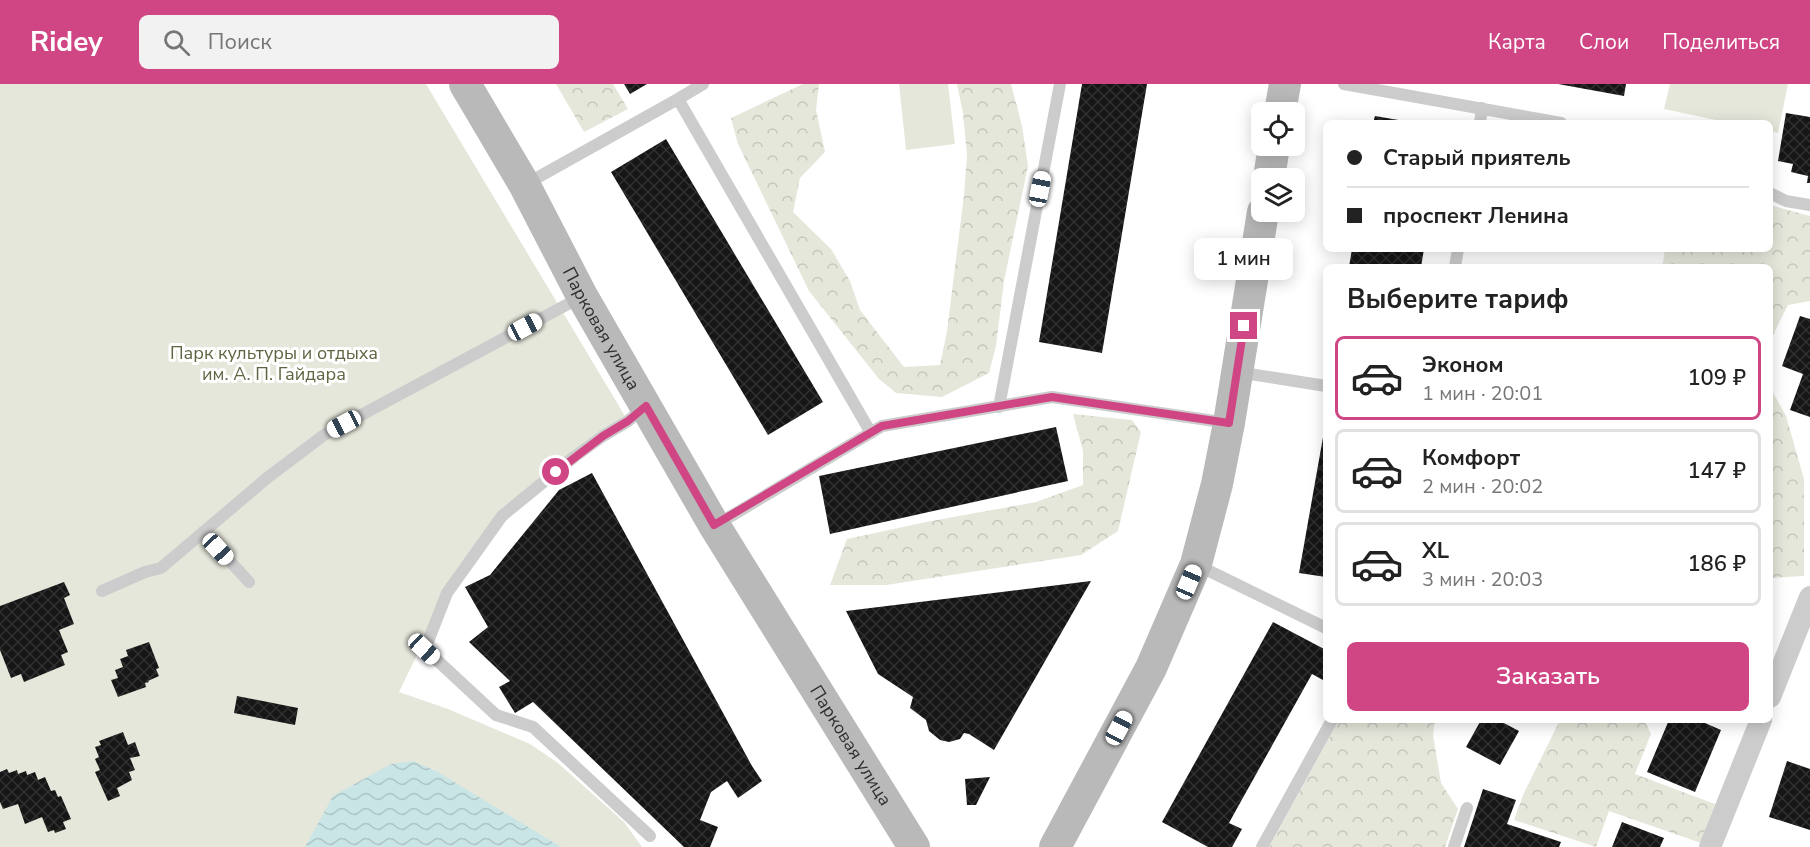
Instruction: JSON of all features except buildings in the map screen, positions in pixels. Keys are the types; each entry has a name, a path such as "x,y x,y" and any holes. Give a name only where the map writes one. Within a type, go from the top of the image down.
{"street":[{"name":"Парковая улица","path":"465,84 524,184 582,296 714,525 914,847"},
{"path":"1282,102 1285,84"},
{"path":"1055,847 1151,668 1196,564 1217,484 1229,423 1261,222"},
{"path":"1773,690 1810,597"},
{"path":"1710,847 1760,723"}],"lane":[{"path":"524,184 703,84"},
{"path":"999,406 1060,84"},
{"path":"1344,84 1545,120"},
{"path":"678,99 871,433"},
{"path":"1480,120 1482,108"},
{"path":"1773,194 1786,201 1810,205"},
{"path":"102,591 161,568 267,478 324,435 582,296"},
{"path":"1236,372 1323,386"},
{"path":"714,525 882,426 1052,397 1229,423"},
{"path":"646,406 574,458 502,516 447,593 424,649 496,715 533,727 650,836"},
{"path":"202,532 249,582"},
{"path":"1196,564 1323,627"},
{"path":"1263,847 1330,723"},
{"path":"1454,847 1467,808"}],"green space":[{"name":"Парк культуры и отдыха им. А. П. Гайдара","path":"0,84 426,84 628,421 502,516 447,593 399,692 448,709 530,744 558,763 624,822 642,847 0,847"},
{"path":"556,84 613,84 628,109 584,132"},
{"path":"803,84 819,84 816,110 825,152 800,178 793,212 831,249 850,281 860,310 904,367 940,365 947,331 967,155 963,113 957,84 1011,84 1022,126 1028,166 1004,281 996,346 989,373 942,397 896,393 879,379 809,291 738,144 731,118"},
{"path":"899,84 948,84 955,144 906,150"},
{"path":"1670,84 1788,84 1778,133 1773,132 1773,120 1716,120 1664,109"},
{"path":"1773,206 1810,216 1810,301 1788,305 1773,335 1773,264 1663,263 1665,252 1773,252"},
{"path":"1773,392 1786,416 1804,479 1804,576 1773,578"},
{"path":"1073,414 1132,420 1141,432 1118,531 1081,555 886,585 830,585 847,539 1036,502 1083,485 1083,451"},
{"path":"1337,723 1435,723 1433,735 1441,783 1458,809 1445,847 1269,847"},
{"path":"1559,723 1646,723 1651,734 1635,774 1715,804 1701,843 1609,811 1596,847 1514,820 1524,793"}],"water":[{"path":"413,761 438,772 561,847 305,847 333,796 391,764"}],"route":[{"path":"556,472 646,406 714,525 882,426 1052,397 1229,423 1244,326"}]}
